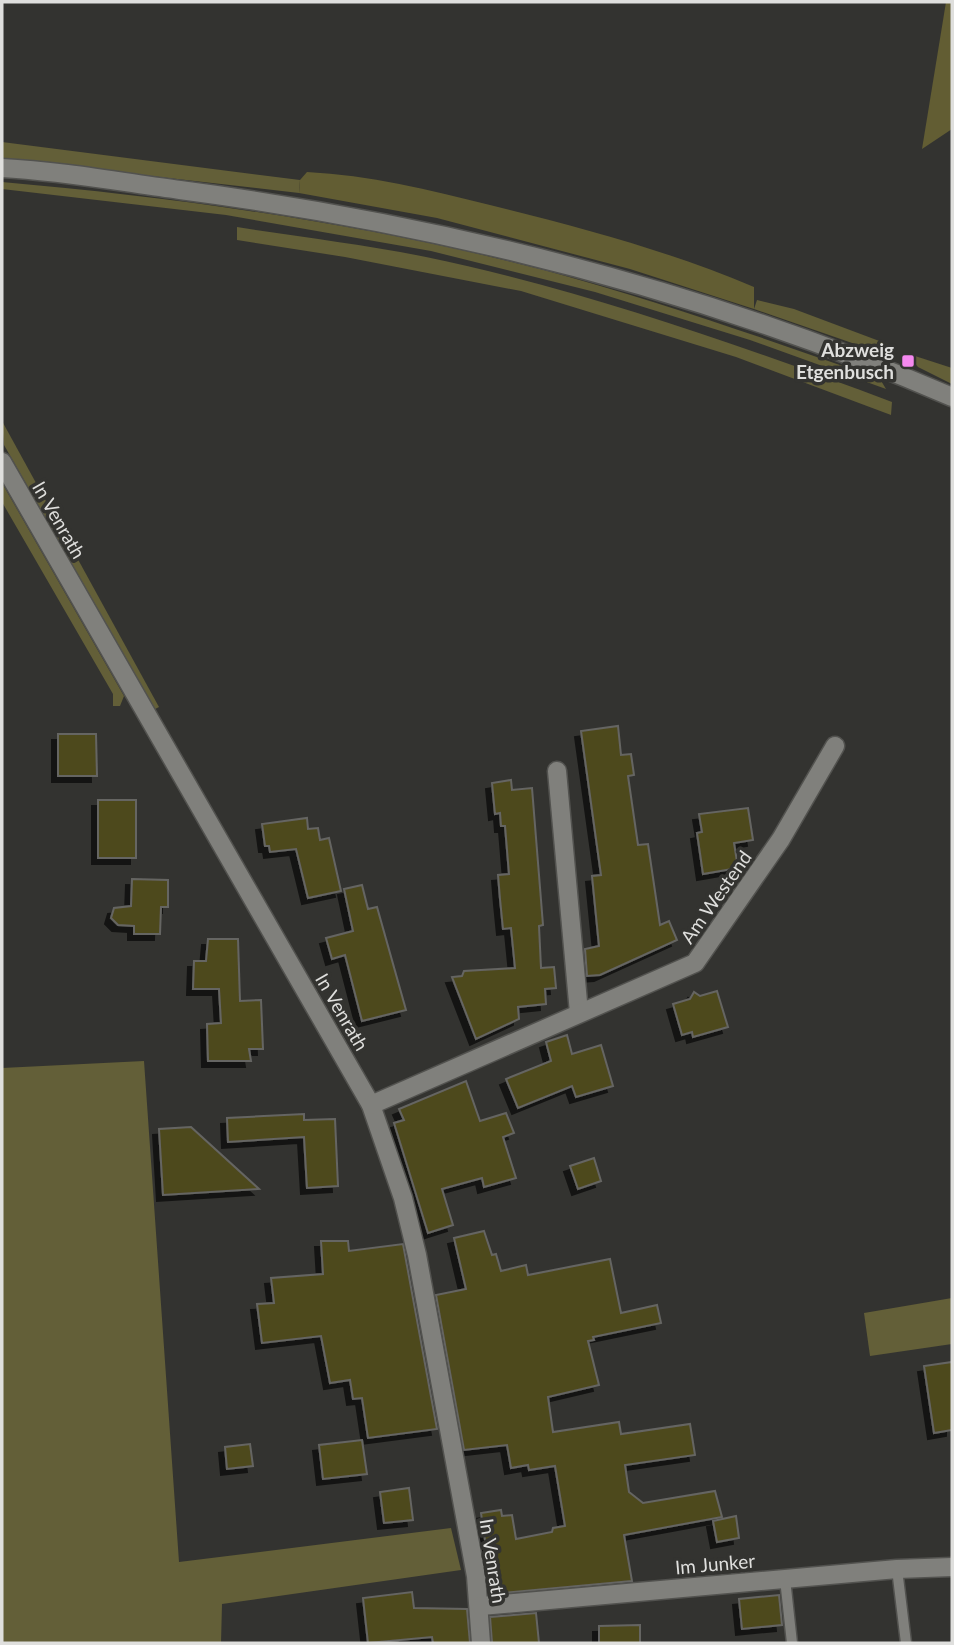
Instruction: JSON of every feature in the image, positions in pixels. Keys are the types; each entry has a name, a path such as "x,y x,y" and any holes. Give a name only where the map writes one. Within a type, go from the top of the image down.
{"street":[{"path":"2,168 354,215 513,249 667,292 901,375 952,397"},
{"name":"In Venrath","path":"2,462 178,763 371,1105 403,1198 417,1255 481,1606 481,1643"},
{"name":"Am Westend","path":"371,1105 695,963 781,839 835,746"},
{"path":"557,771 579,1013"},
{"name":"Im Junker","path":"481,1606 897,1569 952,1567"}],"lane":[{"path":"897,1569 906,1643"},
{"path":"785,1579 792,1643"}],"shaded area":[{"path":"946,2 952,2 952,129 922,149"},
{"path":"2,142 300,180 299,193 2,159"},
{"path":"307,172 353,176 422,189 524,213 624,241 690,262 754,287 754,309 630,269 437,218 299,193 300,180"},
{"path":"2,182 138,196 274,215 477,254 587,282 713,322 880,379 886,389 750,340 595,292 431,251 226,215 2,189"},
{"path":"237,227 426,257 603,302 892,402 891,415 736,357 521,291 345,257 237,240"},
{"path":"757,300 794,309 890,345 881,353 754,309"},
{"path":"915,356 952,368 952,384 918,367 913,361"},
{"path":"2,421 159,707 155,709 4,445"},
{"path":"2,483 124,696 120,706 113,706 113,694 2,502"},
{"path":"144,1061 179,1562 451,1528 461,1570 222,1604 221,1643 2,1643 2,1068"},
{"path":"952,1298 952,1344 870,1356 864,1313"}],"building":[{"path":"618,726 621,755 631,754 634,775 628,776 638,845 648,844 660,925 669,921 677,940 600,975 587,976 585,949 599,946 592,876 601,875 581,731"},
{"path":"58,734 96,734 97,776 58,776"},
{"path":"511,780 512,790 532,788 543,925 539,926 541,968 554,967 556,988 545,989 546,1004 518,1007 519,1019 476,1039 452,977 462,976 464,971 515,968 511,928 503,929 498,875 509,874 505,826 501,826 500,813 495,814 492,783"},
{"path":"98,800 136,800 136,858 98,858"},
{"path":"748,808 753,840 734,843 738,868 703,874 697,833 702,832 699,814"},
{"path":"307,818 308,829 318,828 320,840 329,838 341,891 308,898 296,849 270,852 269,846 265,846 262,824"},
{"path":"132,879 168,880 168,907 161,907 160,934 134,934 134,926 118,925 111,918 114,908 131,906"},
{"path":"362,885 368,909 377,907 406,1010 362,1021 345,955 332,959 326,938 353,931 344,889"},
{"path":"208,939 238,939 240,1001 261,1000 263,1049 249,1049 251,1061 208,1061 207,1024 221,1023 219,989 193,989 194,961 206,961"},
{"path":"717,991 728,1027 693,1037 692,1032 682,1035 673,1004 690,999 694,992 700,996"},
{"path":"567,1035 572,1054 601,1045 613,1086 576,1097 572,1086 518,1108 506,1079 551,1061 546,1042"},
{"path":"466,1081 480,1121 506,1113 514,1133 503,1137 516,1178 484,1187 482,1178 442,1189 453,1225 428,1233 394,1123 404,1120 399,1109"},
{"path":"304,1114 304,1120 335,1119 338,1186 307,1188 304,1137 228,1142 227,1118"},
{"path":"191,1127 259,1189 163,1195 159,1129"},
{"path":"594,1158 601,1181 578,1189 570,1166"},
{"path":"484,1231 501,1271 526,1265 528,1275 610,1259 621,1313 657,1305 661,1323 593,1337 594,1340 588,1341 599,1385 548,1397 553,1432 619,1422 621,1434 690,1424 695,1455 625,1465 629,1492 643,1503 715,1491 722,1517 624,1535 632,1581 493,1594 481,1513 501,1510 502,1516 512,1515 516,1539 552,1532 553,1528 565,1526 555,1466 529,1470 528,1465 511,1468 507,1445 464,1450 436,1295 466,1289 454,1238"},
{"path":"321,1241 348,1241 349,1251 403,1244 437,1429 368,1438 362,1398 353,1399 350,1380 330,1383 321,1336 262,1343 257,1304 274,1303 271,1278 323,1274"},
{"path":"952,1362 952,1430 934,1433 924,1366"},
{"path":"362,1440 367,1474 323,1479 319,1445"},
{"path":"250,1444 253,1466 227,1469 225,1447"},
{"path":"409,1488 413,1520 384,1523 380,1492"},
{"path":"736,1516 739,1538 717,1542 713,1521"},
{"path":"412,1592 414,1608 467,1609 470,1643 433,1643 432,1637 368,1643 363,1598"},
{"path":"779,1595 782,1625 742,1629 739,1599"},
{"path":"536,1613 539,1643 492,1643 490,1617"},
{"path":"640,1625 640,1643 599,1643 599,1626"}],"place":[{"name":"Abzweig Etgenbusch","path":"908,361"}]}
